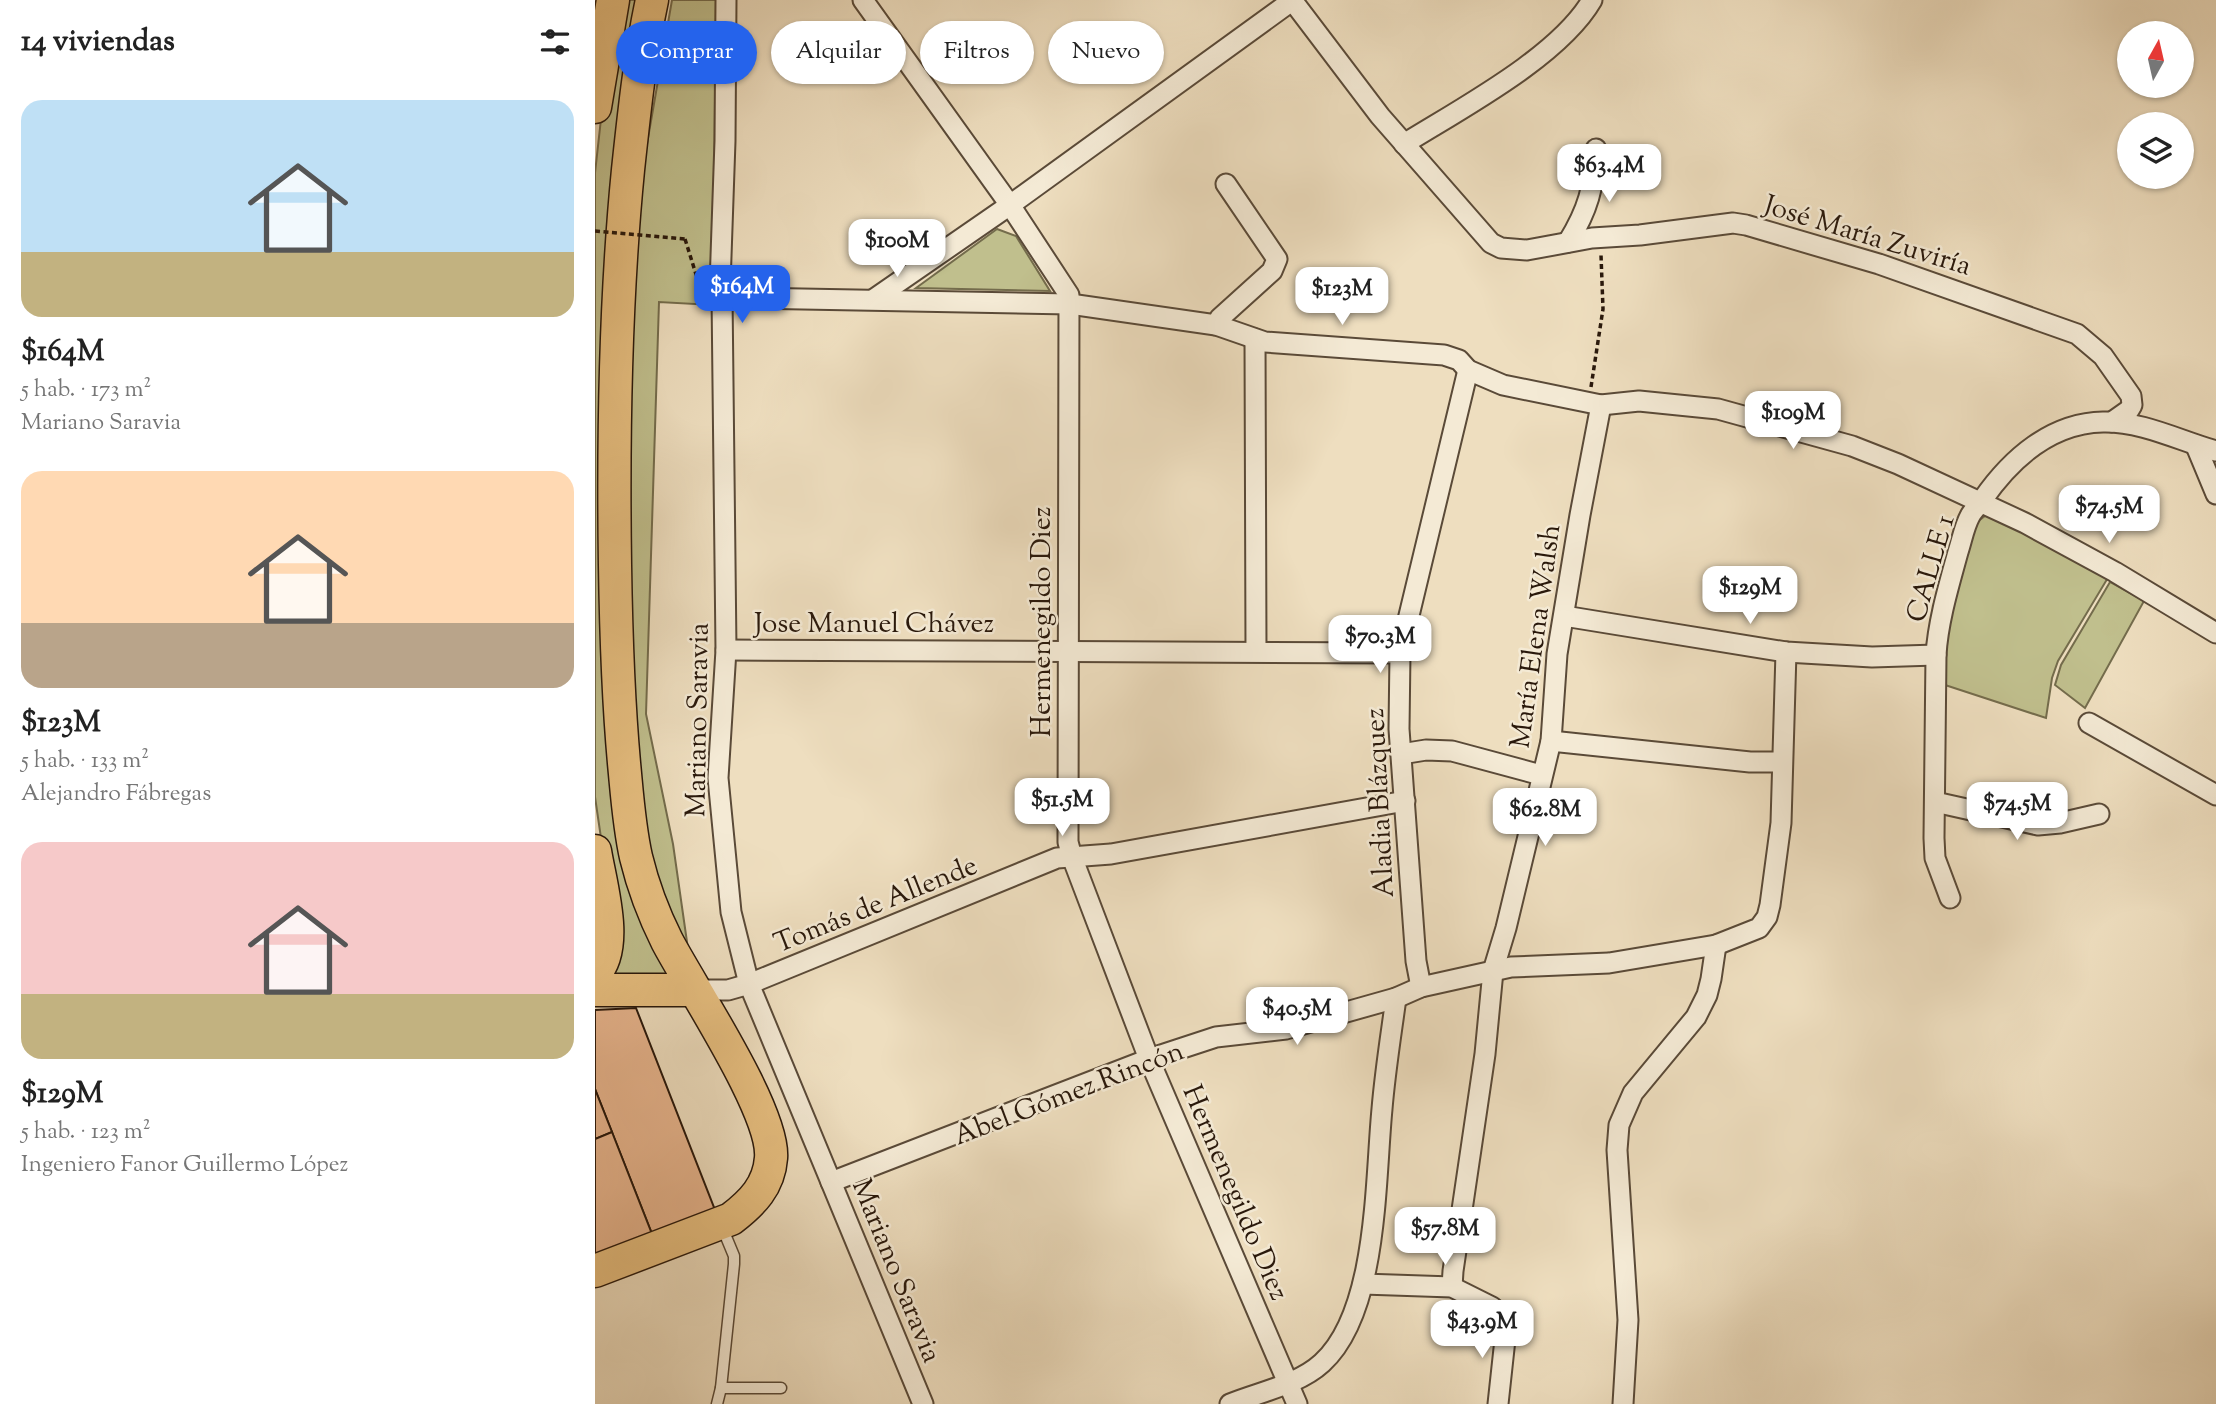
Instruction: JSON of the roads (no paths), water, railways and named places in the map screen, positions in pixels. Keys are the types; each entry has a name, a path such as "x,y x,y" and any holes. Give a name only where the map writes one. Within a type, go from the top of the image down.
{"main road":[{"path":"595,107 613,0"},
{"path":"595,1271 731,1219 750,1204 765,1185 769,1167 770,1141 765,1125 743,1076 653,911 636,858 631,830 618,688 614,479 618,297 632,129 652,0"},
{"path":"595,851 607,928 604,958 595,973"},
{"path":"595,990 694,990"}],"street":[{"name":"Mariano Saravia","path":"726,0 721,290 726,650 718,778 731,912 749,984 922,1404"},
{"name":"Hermenegildo Diez","path":"863,0 1010,205 1066,289 1070,304 1068,842 1149,1059 1297,1404"},
{"path":"874,299 1010,205 1293,0"},
{"name":"José María Zuviría","path":"1293,0 1380,117 1491,243 1501,248 1517,251 1603,237 1733,223 1746,225 1865,260 2077,334 2103,356 2131,396 2169,437"},
{"path":"1404,144 1498,85 1558,41 1583,16 1593,0"},
{"path":"1569,242 1590,199 1595,178 1596,149"},
{"path":"1216,325 1220,318 1272,271 1277,259 1226,184"},
{"path":"721,290 745,298 1070,304 1216,325 1265,342 1444,355 1459,360 1468,370 1503,385 1595,404 1639,401 1718,408 1852,446 1982,501 2115,572 2216,633"},
{"path":"1255,339 1256,651"},
{"name":"Aladia Blázquez","path":"1421,987 1416,961 1399,729 1400,653 1468,370"},
{"path":"2112,422 2129,410 2131,396"},
{"name":"María Elena Walsh","path":"1452,1287 1485,1054 1493,971 1551,741 1557,654 1595,404"},
{"name":"CALLE 1","path":"1950,898 1935,858 1936,655 1952,574 1970,516 2006,468 2022,454 2047,438 2080,425 2112,422 2140,427 2216,451"},
{"path":"2196,446 2216,494"},
{"path":"1564,616 1786,652 1872,657 1936,655"},
{"name":"Jose Manuel Chávez","path":"726,650 1400,653"},
{"path":"1551,741 1750,762 1782,762 1786,652"},
{"path":"2089,723 2216,795"},
{"path":"1401,754 1426,750 1452,751 1541,775"},
{"name":"Abel Gómez Rincón","path":"831,1182 1149,1059 1216,1037 1286,1029 1396,998 1421,987 1493,971 1537,964 1608,963 1716,945 1759,928 1767,917 1770,905 1781,822 1782,762"},
{"name":"Tomás de Allende","path":"694,990 728,990 749,984 1057,858 1111,854 1405,801"},
{"path":"1935,803 2038,825 2099,814"},
{"path":"1623,1404 1628,1320 1617,1150 1619,1125 1633,1094 1696,1017 1711,979 1716,945"},
{"path":"1230,1404 1306,1375 1323,1363 1340,1341 1363,1284 1370,1242 1383,1094 1396,998"},
{"path":"1363,1284 1452,1287 1492,1307 1504,1317 1506,1329 1498,1404"}],"lane":[{"path":"717,1404 721,1388 734,1256 721,1223"},
{"path":"721,1388 781,1388"}]}
